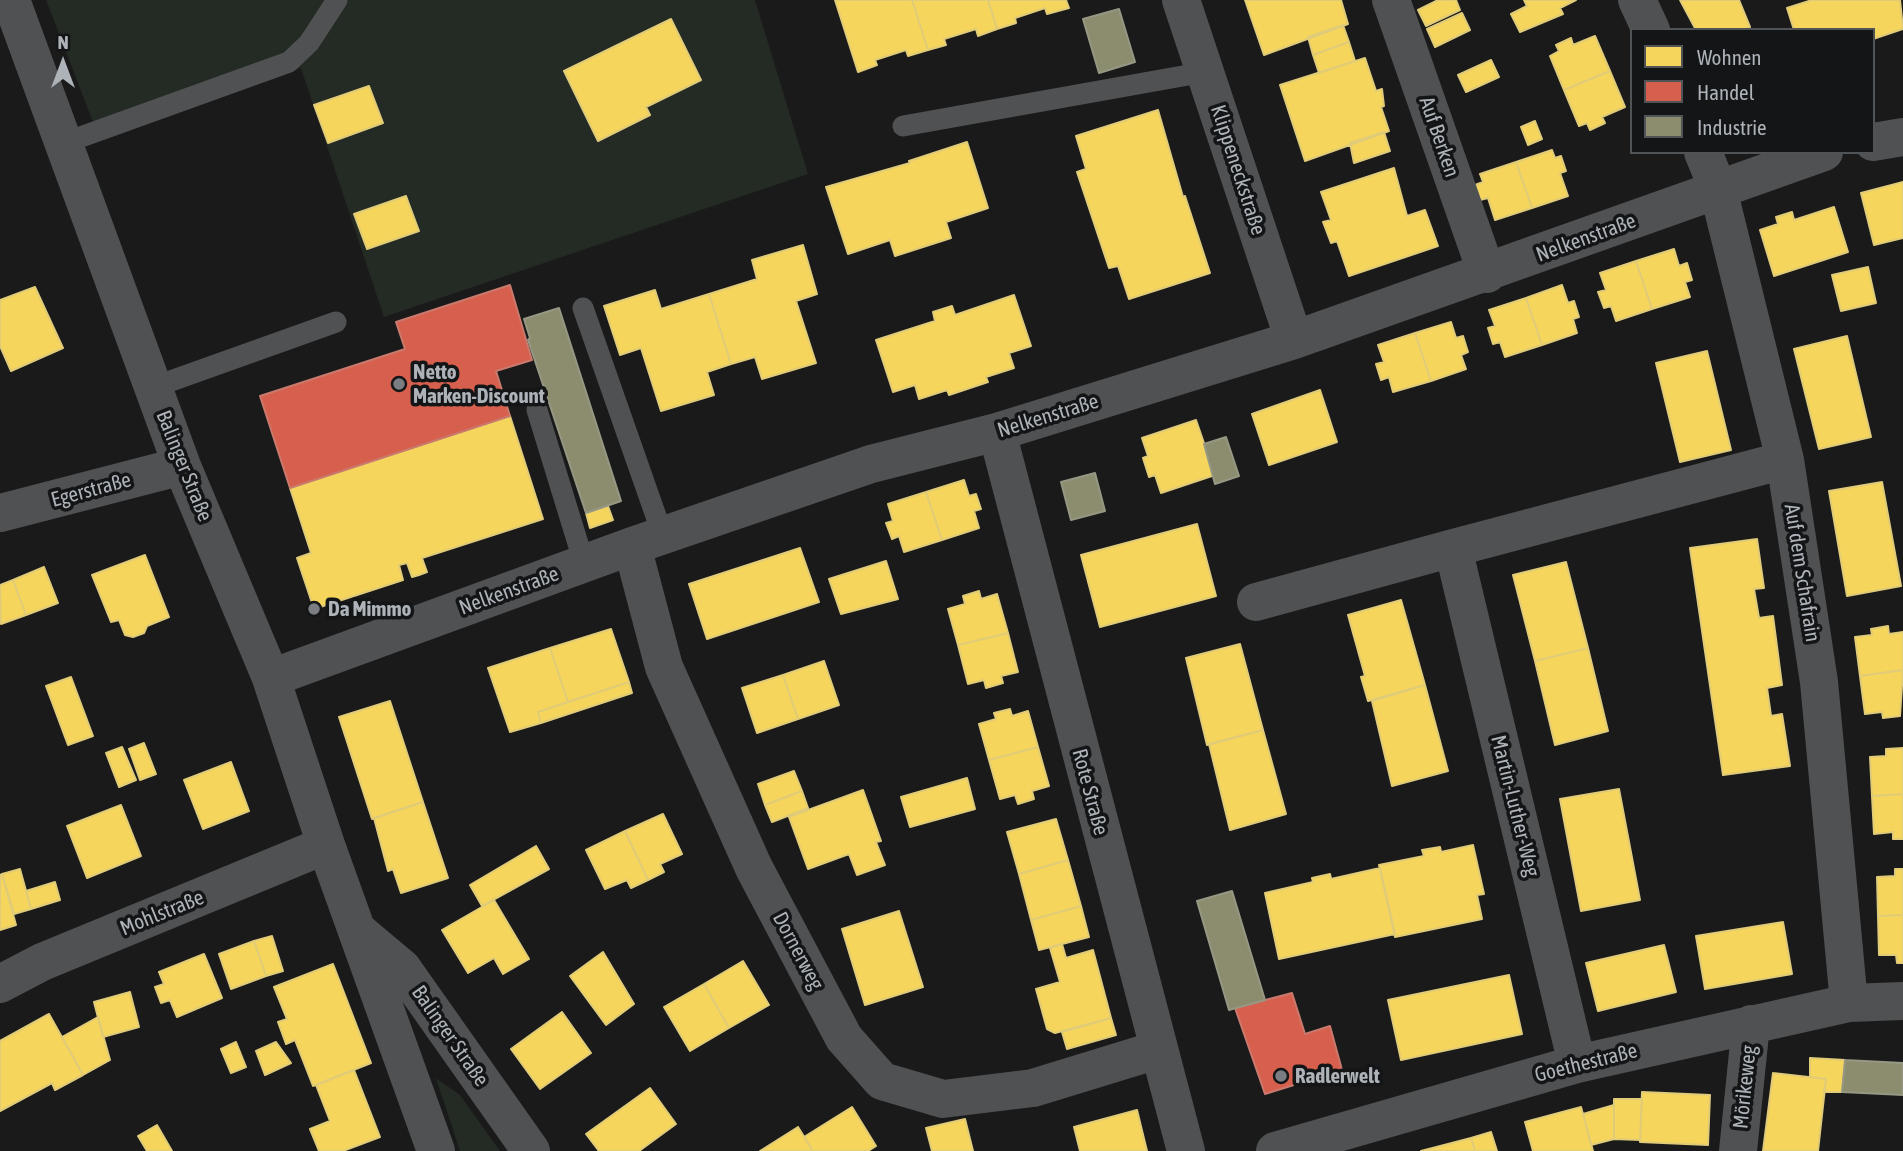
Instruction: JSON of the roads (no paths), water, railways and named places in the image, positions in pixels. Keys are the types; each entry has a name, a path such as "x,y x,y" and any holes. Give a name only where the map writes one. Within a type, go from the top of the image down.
{"street":[{"name":"Balinger Straße","path":"11,0 182,466 271,678 326,845 436,1151"},
{"name":"Klippeneckstraße","path":"1181,0 1294,340"},
{"name":"Auf Berken","path":"1391,0 1487,274"},
{"path":"1637,0 1650,28"},
{"path":"1875,142 1903,137"},
{"name":"Auf dem Schafrain","path":"1704,154 1717,189 1785,460 1819,682 1849,1003"},
{"name":"Nelkenstraße","path":"271,678 584,563 871,464 997,432 1294,340 1487,274 1818,154"},
{"name":"Rote Straße","path":"997,432 1157,1050 1186,1151"},
{"path":"1256,602 1785,460"},
{"name":"Egerstraße","path":"0,513 182,466"},
{"name":"Dornerweg","path":"647,541 664,667 754,868 844,1038 882,1081 943,1099 1032,1088 1157,1050"},
{"name":"Martin-Luther-Weg","path":"1453,548 1577,1064"},
{"name":"Mohlstraße","path":"0,984 42,962 326,845"},
{"name":"Balinger Straße","path":"358,931 402,968 531,1151"},
{"name":"Goethestraße","path":"1275,1151 1577,1064 1849,1003 1903,1001"},
{"name":"Mörikeweg","path":"1738,1151 1751,1024"}],"lane":[{"path":"64,143 289,62 309,43 337,0"},
{"path":"903,125 1205,72"},
{"path":"583,308 647,541"},
{"path":"154,387 335,322"},
{"path":"537,410 584,563"}],"place":[{"name":"Netto Marken-Discount","path":"399,384"},
{"name":"Da Mimmo","path":"314,609"},
{"name":"Radlerwelt","path":"1281,1076"}]}
